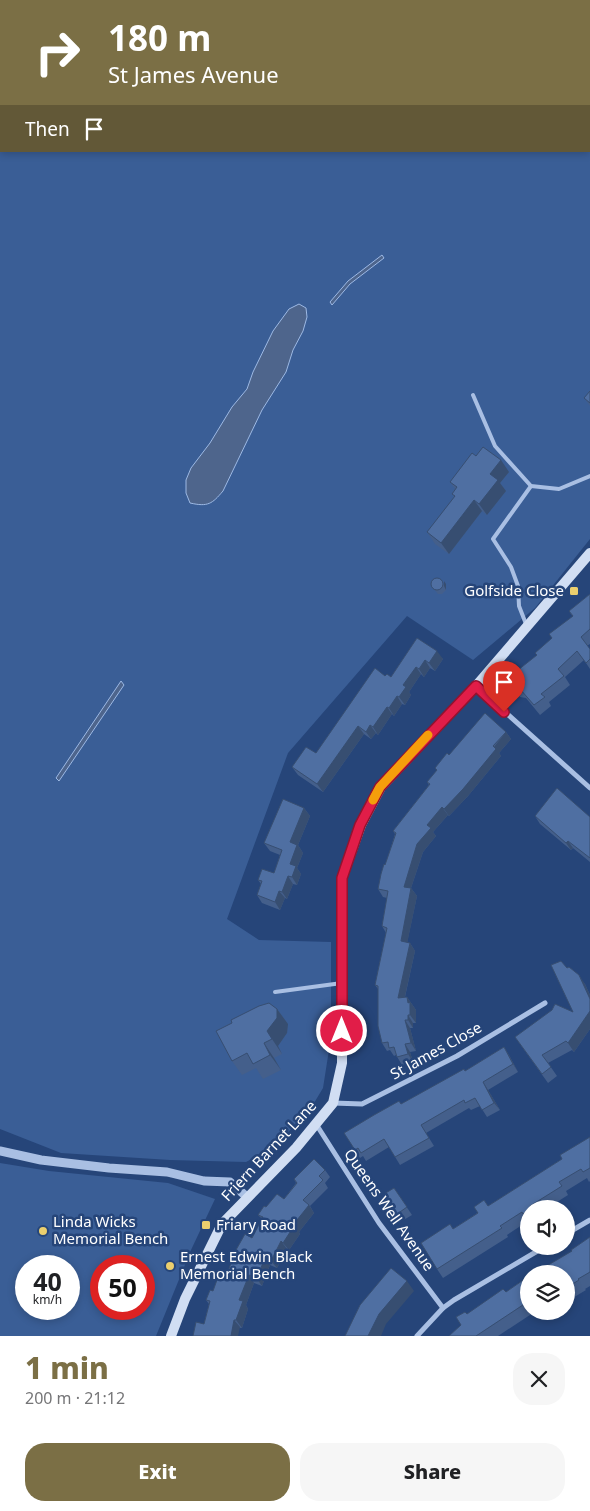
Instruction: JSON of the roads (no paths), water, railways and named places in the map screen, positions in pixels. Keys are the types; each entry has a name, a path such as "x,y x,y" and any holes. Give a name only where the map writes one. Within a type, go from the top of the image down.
{"main road":[{"name":"Friern Barnet Lane","path":"171,1336 185,1299 222,1224 296,1148 333,1103 342,1063 342,878 360,825 380,787 476,686 590,553"}],"street":[{"path":"476,686 590,788"},
{"name":"St James Close","path":"333,1103 362,1104 457,1056 545,1003"},
{"name":"Queens Well Avenue","path":"316,1124 379,1223 443,1308"},
{"path":"0,1151 41,1160 109,1168 167,1172 204,1182 230,1182 247,1197"},
{"path":"575,1229 590,1220"},
{"path":"417,1336 443,1308 531,1255"}],"lane":[{"path":"473,395 495,446 531,486 559,489 590,476"},
{"path":"527,627 519,606 518,586 511,567 493,539 531,486"},
{"path":"275,992 342,983"}],"place":[{"name":"Golfside Close","path":"574,591"},
{"name":"Friary Road","path":"206,1225"},
{"name":"Linda Wicks Memorial Bench","path":"43,1231"},
{"name":"Ernest Edwin Black Memorial Bench","path":"170,1266"}]}
